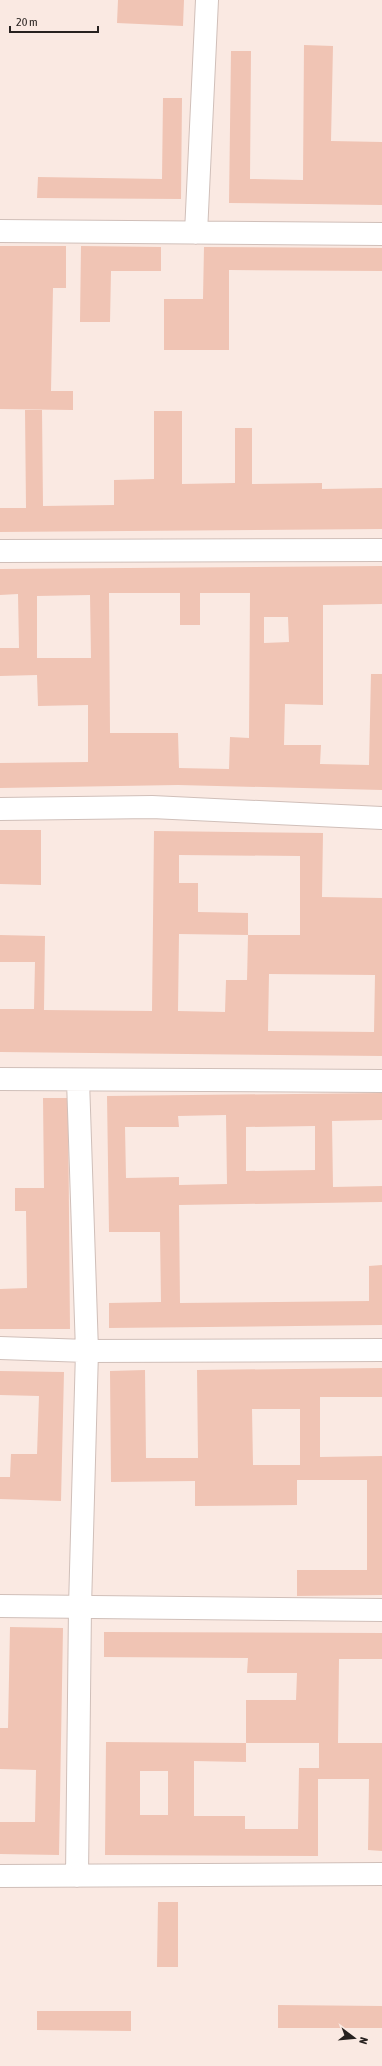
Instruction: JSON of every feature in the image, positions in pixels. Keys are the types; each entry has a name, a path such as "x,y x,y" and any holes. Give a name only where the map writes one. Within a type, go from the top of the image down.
{"street":[{"path":"196,233 207,0"},
{"path":"0,231 382,234"},
{"path":"0,550 382,550"},
{"path":"0,809 152,807 382,818"},
{"path":"0,1079 382,1081"},
{"path":"77,1876 80,1607 87,1351 78,1080"},
{"path":"0,1348 87,1351 382,1350"},
{"path":"0,1606 382,1610"},
{"path":"0,1876 382,1874"}],"building":[{"path":"118,0 184,0 183,26 117,23"},
{"path":"304,45 333,46 331,141 382,142 382,205 229,203 231,51 251,51 250,179 303,180"},
{"path":"163,98 182,98 181,199 37,198 38,177 162,179"},
{"path":"0,246 66,246 66,288 53,288 51,391 73,391 73,410 0,409"},
{"path":"81,246 161,247 161,271 111,271 110,322 80,322"},
{"path":"204,247 382,248 382,271 229,270 229,350 164,350 164,299 203,299"},
{"path":"25,410 42,410 43,506 114,505 114,480 154,479 154,411 182,411 182,484 235,483 235,428 252,428 252,484 322,483 322,489 382,488 382,529 0,532 0,508 26,508"},
{"path":"382,566 382,604 323,605 323,705 285,704 284,745 321,745 320,764 369,765 371,674 382,674 382,790 178,785 0,788 0,763 88,762 88,705 38,706 37,675 0,676 0,648 19,648 18,594 0,595 0,569","holes":["109,593 180,593 180,625 200,625 200,593 250,593 249,738 230,737 229,769 179,768 178,733 110,733","90,595 91,658 37,658 37,596","264,617 288,617 289,642 264,643"]},
{"path":"0,830 41,830 41,885 0,884"},
{"path":"154,831 323,833 322,897 382,898 382,1056 0,1052 0,1009 34,1009 35,962 0,962 0,935 45,936 44,1010 152,1011","holes":["179,855 300,856 300,935 248,935 248,913 198,912 198,883 179,883","179,934 248,935 247,980 226,980 225,1012 178,1011","269,974 375,975 374,1032 268,1031"]},
{"path":"382,1093 382,1120 332,1121 333,1187 382,1186 382,1202 179,1205 180,1303 369,1301 369,1266 382,1265 382,1325 109,1328 109,1303 161,1302 160,1232 109,1232 107,1096","holes":["226,1115 227,1184 179,1185 179,1177 126,1178 125,1127 179,1127 178,1116","315,1126 315,1170 246,1171 246,1127"]},
{"path":"43,1098 68,1098 70,1329 0,1329 0,1289 27,1288 26,1211 15,1211 15,1188 44,1188"},
{"path":"382,1368 382,1397 320,1397 320,1457 382,1456 382,1595 297,1596 297,1570 367,1570 367,1480 297,1480 297,1505 195,1506 195,1481 111,1482 110,1371 145,1370 146,1458 198,1458 197,1370","holes":["252,1409 300,1409 300,1465 253,1465"]},
{"path":"0,1371 64,1372 61,1501 0,1499 0,1477 10,1477 11,1454 37,1454 39,1396 0,1395"},
{"path":"10,1627 63,1628 59,1855 0,1854 0,1822 35,1822 36,1770 0,1769 0,1728 8,1728"},
{"path":"104,1632 382,1633 382,1659 339,1659 338,1743 382,1743 382,1851 368,1850 369,1779 318,1779 318,1856 105,1855 106,1742 246,1743 246,1700 296,1700 297,1673 247,1673 248,1658 104,1657","holes":["246,1743 319,1743 319,1768 299,1768 298,1829 245,1829 245,1816 194,1816 194,1761 246,1762","140,1771 168,1771 168,1815 140,1815"]},
{"path":"158,1902 178,1902 178,1967 157,1967"},
{"path":"278,2005 382,2006 382,2028 278,2028"},
{"path":"37,2011 131,2011 131,2031 37,2030"}]}
